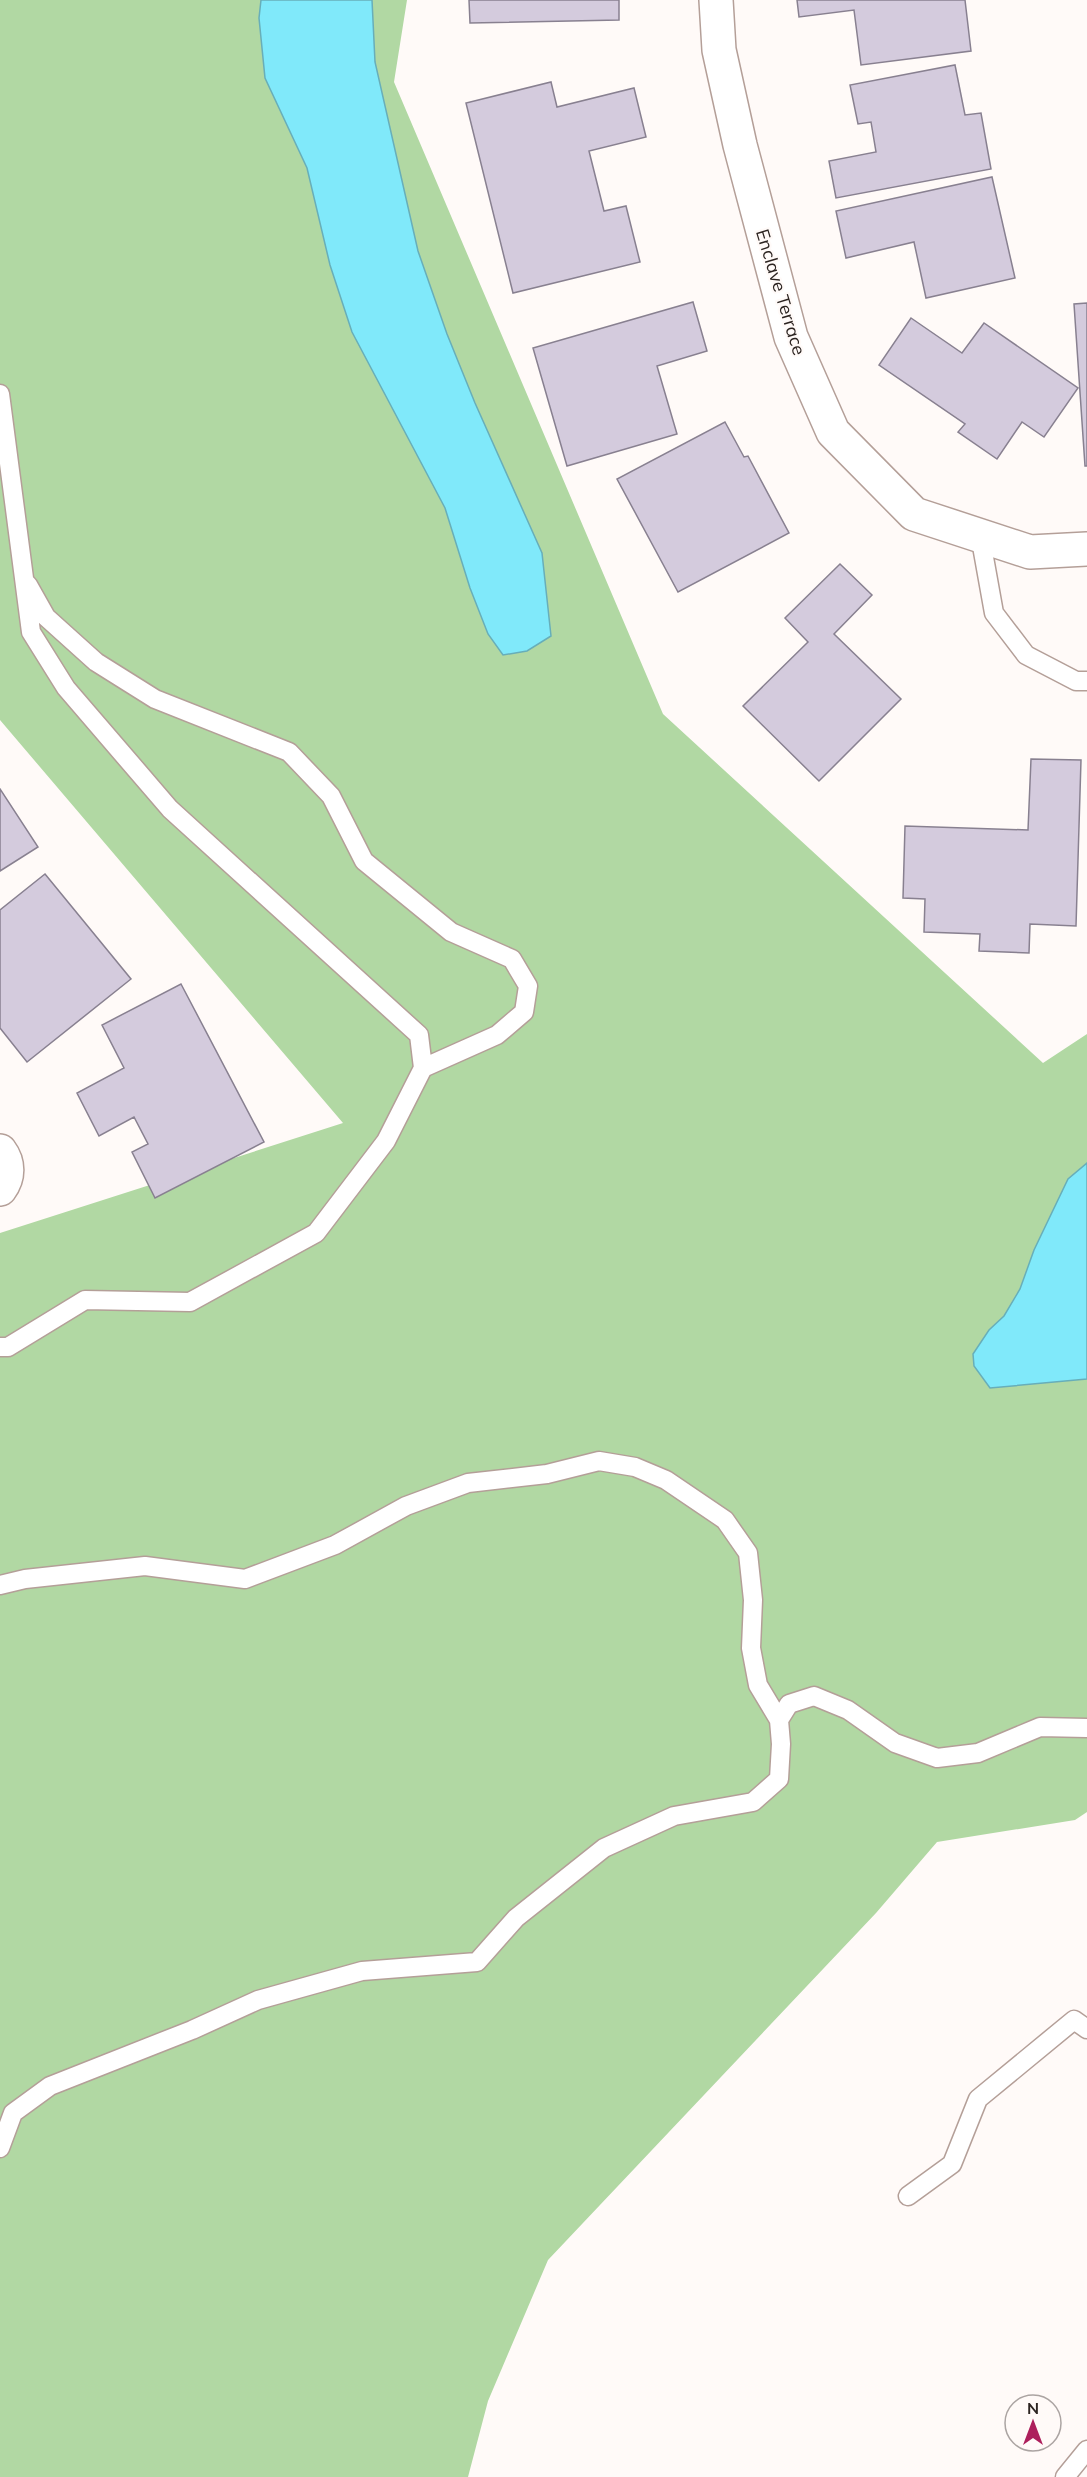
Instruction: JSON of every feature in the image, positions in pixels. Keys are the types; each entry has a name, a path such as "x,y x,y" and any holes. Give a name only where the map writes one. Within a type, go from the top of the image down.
{"street":[{"name":"Enclave Terrace","path":"716,0 719,50 740,144 791,337 833,432 915,514 1030,552 1087,549"},
{"path":"0,1151 7,1164 5,1182 0,1189"}],"lane":[{"path":"0,394 31,632 66,688 170,809 419,1035 423,1068 386,1141 316,1233 190,1302 85,1300 8,1347 0,1347"},
{"path":"980,535 994,614 1026,655 1076,681 1087,681"},
{"path":"23,575 46,616 96,662 155,699 289,752 331,796 364,861 450,932 512,959 528,986 524,1012 497,1035 423,1068"},
{"path":"0,1585 25,1579 145,1566 245,1579 335,1545 406,1506 468,1483 547,1474 599,1461 635,1467 666,1480 725,1520 748,1553 753,1600 751,1648 758,1686 779,1720 781,1744 779,1779 753,1802 674,1816 604,1848 516,1918 477,1962 362,1971 258,2000 192,2030 50,2086 13,2114 0,2148"},
{"path":"779,1720 789,1704 814,1696 848,1710 895,1743 937,1758 978,1753 1040,1727 1087,1728"},
{"path":"908,2196 952,2164 978,2099 1074,2020 1087,2029"},
{"path":"1065,2477 1087,2450"}],"green space":[{"path":"0,0 407,0 394,82 663,714 1043,1063 1087,1034 1087,1812 1075,1820 937,1842 876,1913 548,2260 488,2401 468,2477 0,2477 0,1233 343,1123 0,720"}],"water":[{"path":"261,0 372,0 375,62 418,251 447,334 475,403 542,553 551,636 527,651 503,655 488,634 470,588 445,508 352,332 330,265 307,168 265,78 259,18"},
{"path":"1087,1163 1087,1379 990,1388 974,1366 973,1354 989,1330 1004,1316 1020,1289 1034,1250 1068,1179"}],"building":[{"path":"469,0 619,0 619,20 470,23"},
{"path":"797,0 965,0 971,51 861,65 854,10 799,17"},
{"path":"955,65 965,115 981,113 991,169 836,198 829,161 876,152 871,122 858,124 850,85"},
{"path":"551,82 557,107 634,88 646,137 589,151 604,211 626,206 640,262 513,293 466,103"},
{"path":"992,177 1015,278 926,298 914,242 846,258 836,211"},
{"path":"693,302 707,351 657,366 677,434 567,466 533,348"},
{"path":"1087,303 1087,466 1085,466 1074,304"},
{"path":"911,318 962,353 984,323 1078,388 1044,437 1022,422 997,459 958,432 965,424 879,365"},
{"path":"725,422 744,457 748,456 789,533 678,592 617,479"},
{"path":"840,564 872,595 834,634 901,699 819,781 743,706 808,642 785,618"},
{"path":"1031,759 1081,760 1076,926 1030,924 1029,953 979,951 980,934 924,932 925,899 903,898 905,826 1028,830"},
{"path":"0,789 38,847 0,871"},
{"path":"45,874 131,979 27,1062 0,1028 0,910"},
{"path":"181,984 264,1142 155,1198 132,1152 148,1144 134,1117 99,1136 77,1093 124,1068 102,1025"}]}
